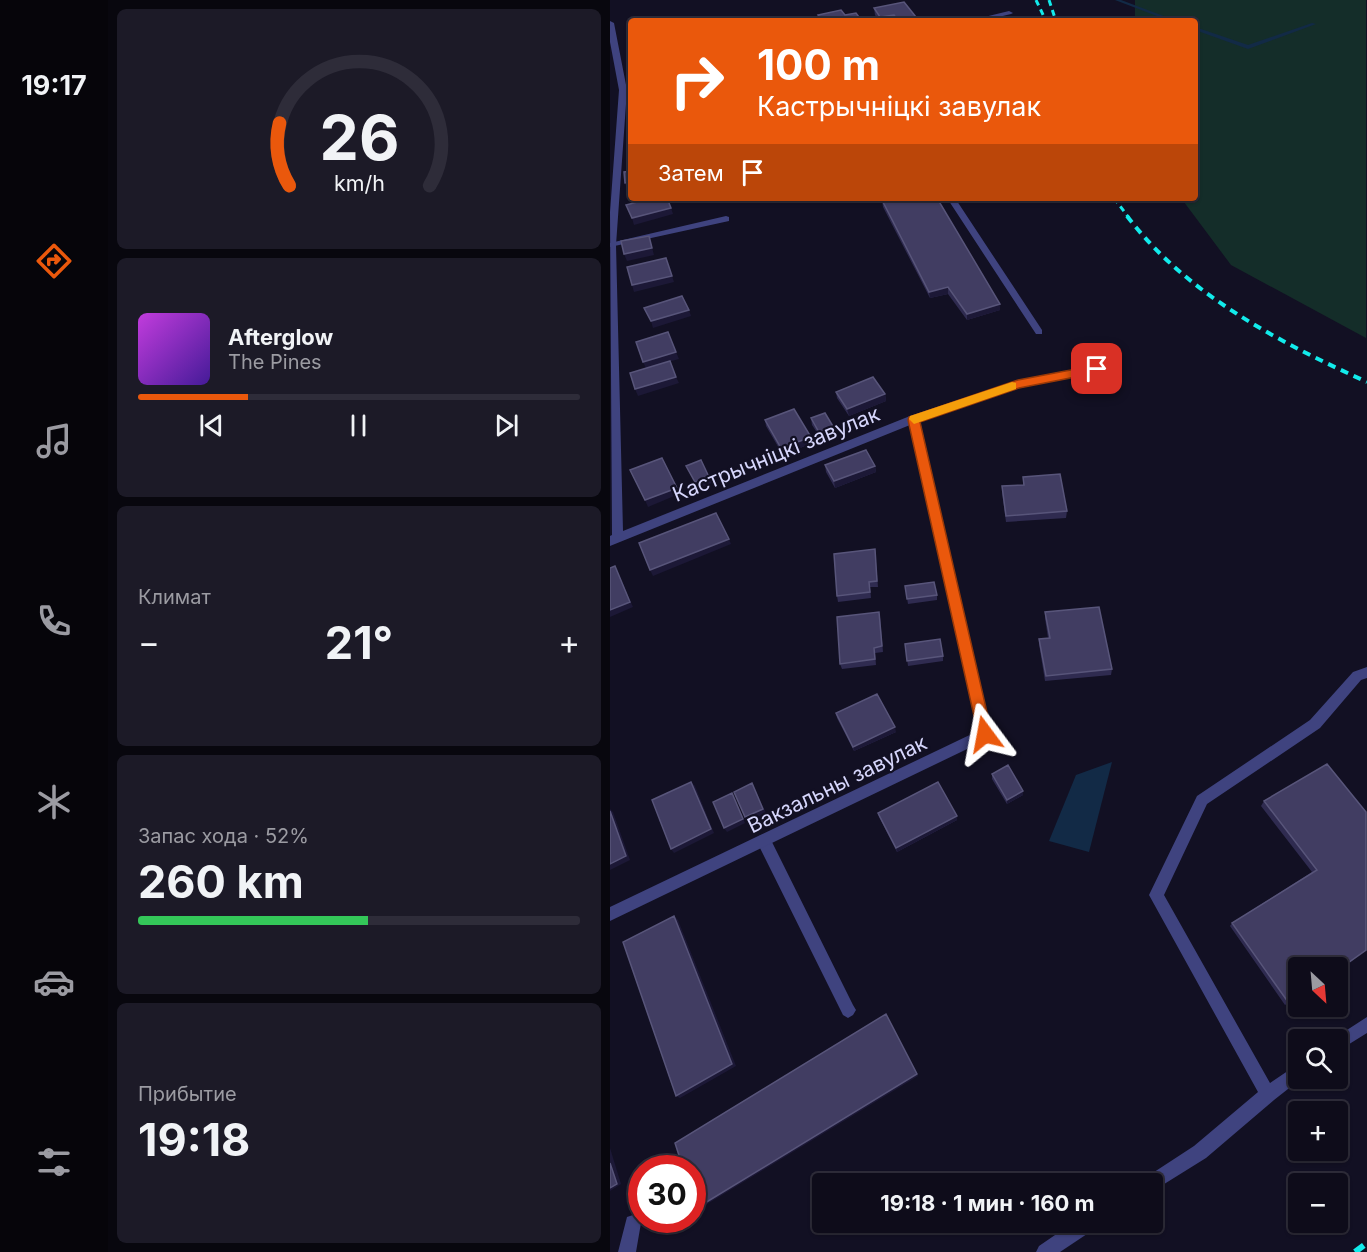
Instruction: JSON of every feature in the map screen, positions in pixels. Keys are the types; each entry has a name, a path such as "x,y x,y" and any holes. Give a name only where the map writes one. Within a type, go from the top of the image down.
{"street":[{"path":"986,18 1009,13"},
{"path":"610,23 627,89 612,245 614,539"},
{"path":"953,201 1039,332"},
{"path":"612,245 726,219"},
{"name":"Кастрычніцкі завулак","path":"614,539 914,420 1018,384 1097,369"},
{"name":"Вакзальны завулак","path":"610,915 985,734 914,420"},
{"path":"1268,1094 1156,895 1202,800 1315,724 1357,676 1366,672"},
{"path":"764,841 848,1010"},
{"path":"1348,1037 1366,1024"},
{"path":"1163,1176 1200,1152 1288,1079"},
{"path":"627,1252 631,1233"},
{"path":"1045,1252 1074,1233"}],"green space":[{"path":"1135,0 1366,0 1366,338 1231,265 1183,201 1198,201 1198,18 1135,18"}],"water":[{"path":"1112,762 1089,852 1049,841 1076,775"}],"building":[{"path":"904,2 916,17 896,18 894,15 880,17 874,8"},
{"path":"841,10 845,15 856,13 860,18 820,18 818,15"},
{"path":"628,171 628,182 625,183 624,172"},
{"path":"641,201 668,201 671,208 632,218 626,205"},
{"path":"883,201 939,201 1000,304 967,314 948,287 929,292"},
{"path":"649,236 652,248 624,254 621,241"},
{"path":"666,258 672,276 632,285 627,267"},
{"path":"682,296 689,310 651,321 644,308"},
{"path":"668,332 676,352 643,362 636,342"},
{"path":"670,361 676,377 635,389 630,373"},
{"path":"873,377 885,394 847,409 836,392"},
{"path":"794,409 811,437 781,448 765,420"},
{"path":"825,413 834,428 820,434 811,418"},
{"path":"866,450 875,466 834,481 825,465"},
{"path":"662,458 677,488 645,500 630,470"},
{"path":"701,460 709,477 695,482 686,466"},
{"path":"1060,474 1067,511 1006,516 1002,486 1024,485 1023,477"},
{"path":"716,513 729,539 650,570 639,543"},
{"path":"875,549 877,581 869,582 870,592 837,596 834,554"},
{"path":"615,566 630,602 610,610 610,568"},
{"path":"934,582 937,595 907,599 905,586"},
{"path":"1099,607 1112,669 1046,676 1039,639 1050,638 1045,612"},
{"path":"879,612 882,646 874,648 875,659 840,664 837,617"},
{"path":"940,639 943,656 907,661 905,644"},
{"path":"877,694 895,727 853,747 836,713"},
{"path":"1327,764 1366,812 1366,950 1348,963 1348,957 1288,957 1288,1002 1232,923 1317,870 1264,801"},
{"path":"1008,765 1023,791 1007,800 992,774"},
{"path":"691,782 711,829 671,849 652,800"},
{"path":"938,782 957,816 896,848 878,813"},
{"path":"752,783 763,809 745,817 734,792"},
{"path":"732,793 743,819 724,828 713,802"},
{"path":"610,811 626,856 610,864"},
{"path":"674,916 732,1064 676,1096 623,942"},
{"path":"886,1014 917,1074 706,1202 706,1155 679,1155 675,1143"},
{"path":"610,1163 617,1184 610,1188"}],"waterway":[{"path":"1117,0 1167,18"},
{"path":"1198,29 1248,47 1314,24"}],"railway":[{"path":"1036,0 1045,18"},
{"path":"1049,0 1055,18"},
{"path":"1116,201 1129,218"},
{"path":"1127,216 1177,270 1236,314 1268,333 1367,382"},
{"path":"1355,1252 1367,1243"}],"slow traffic":[{"path":"914,419 1012,386"}],"route":[{"path":"985,734 914,420 1018,384 1097,369"}]}
